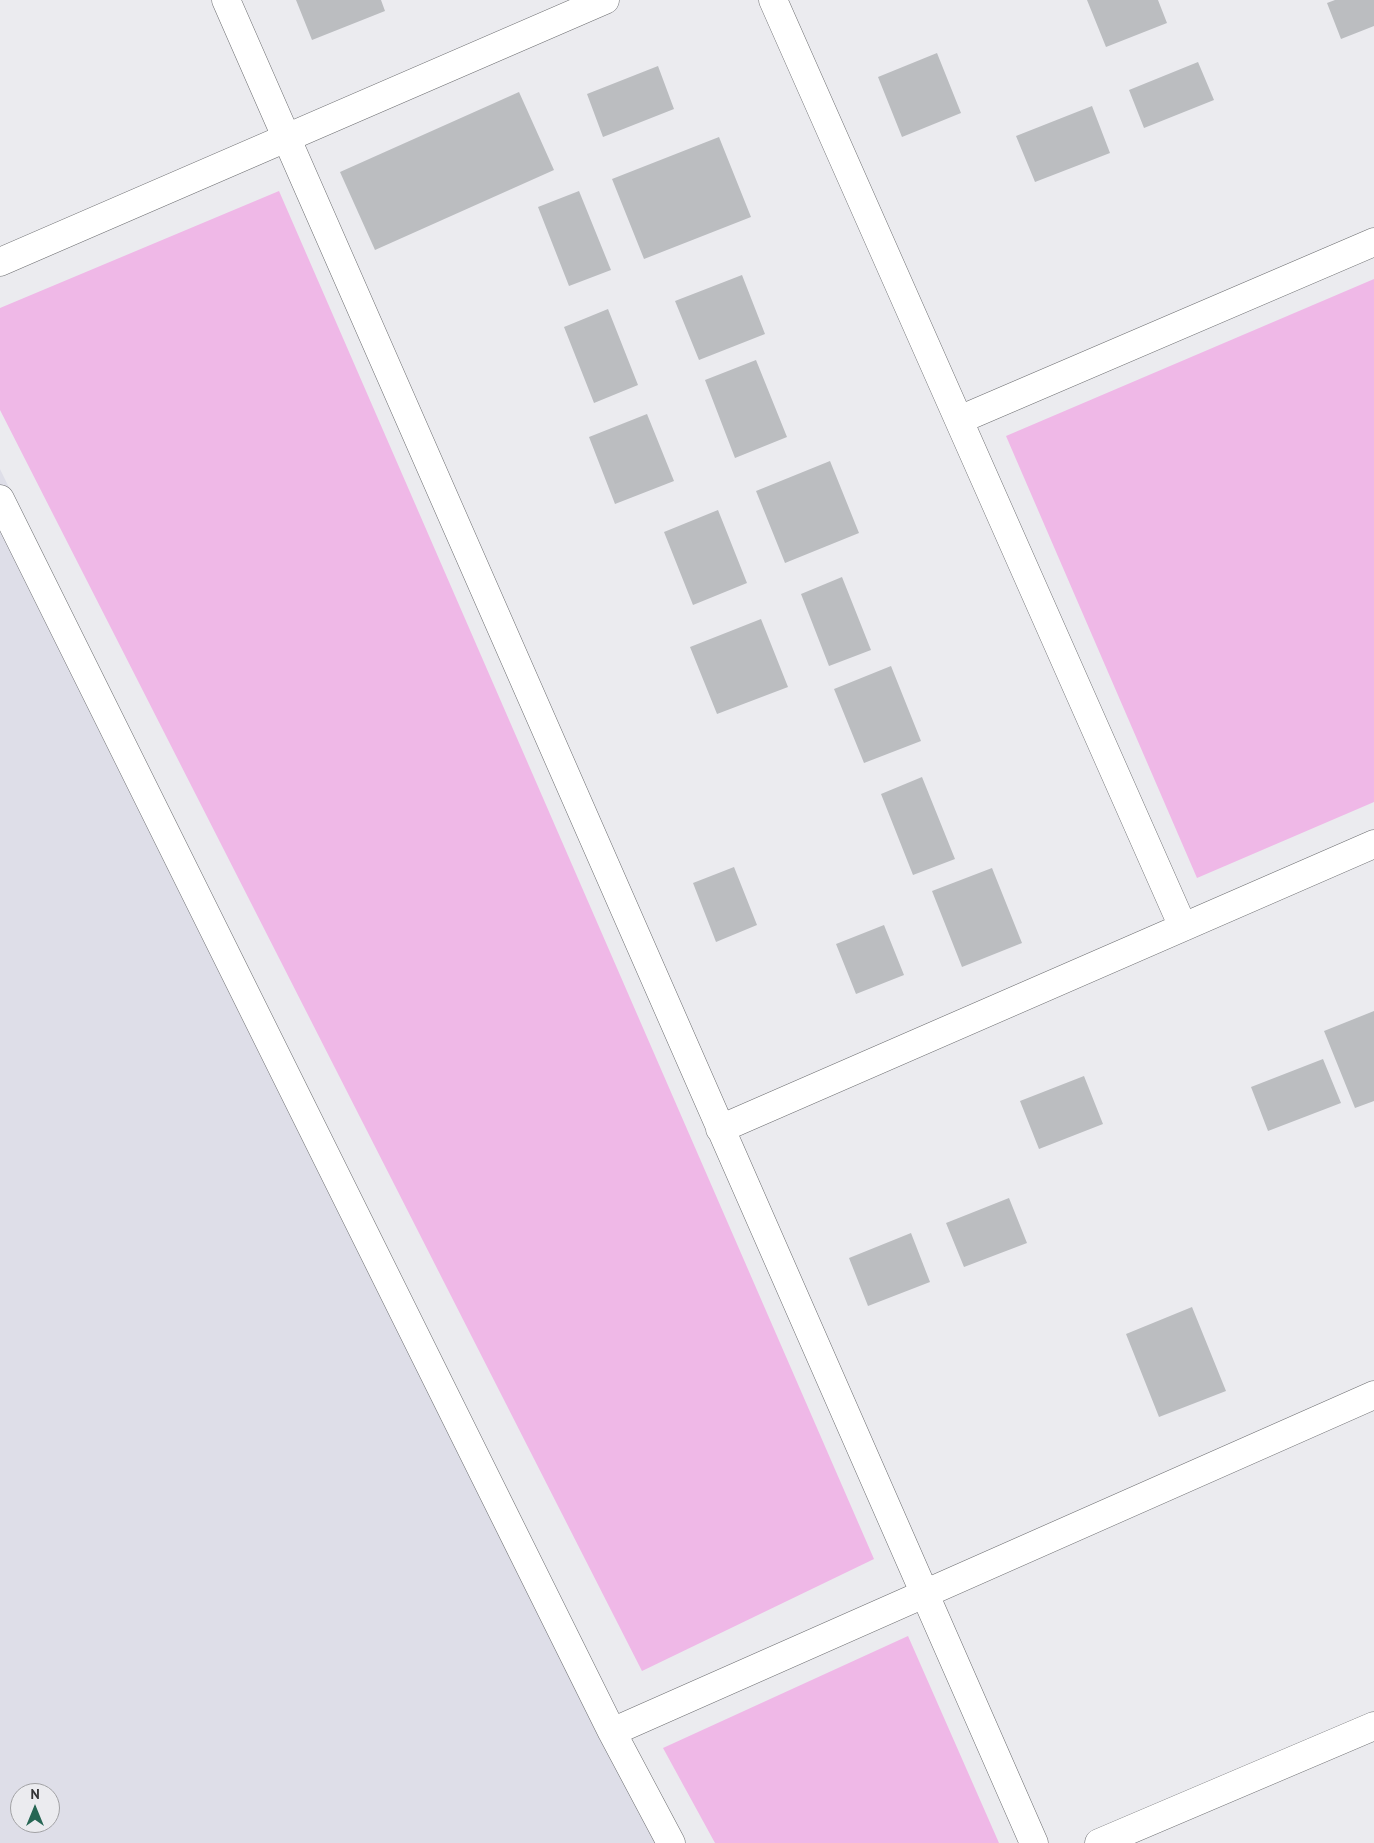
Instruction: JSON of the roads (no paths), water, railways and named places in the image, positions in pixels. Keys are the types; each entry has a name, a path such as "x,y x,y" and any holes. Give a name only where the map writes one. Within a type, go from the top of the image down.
{"street":[{"path":"226,0 1034,1843"},
{"path":"0,262 605,0"},
{"path":"773,0 1183,927"},
{"path":"959,420 1374,242"},
{"path":"0,499 612,1732 671,1843"},
{"path":"720,1129 1374,844"},
{"path":"612,1732 1374,1395"},
{"path":"1099,1843 1374,1726"}]}
